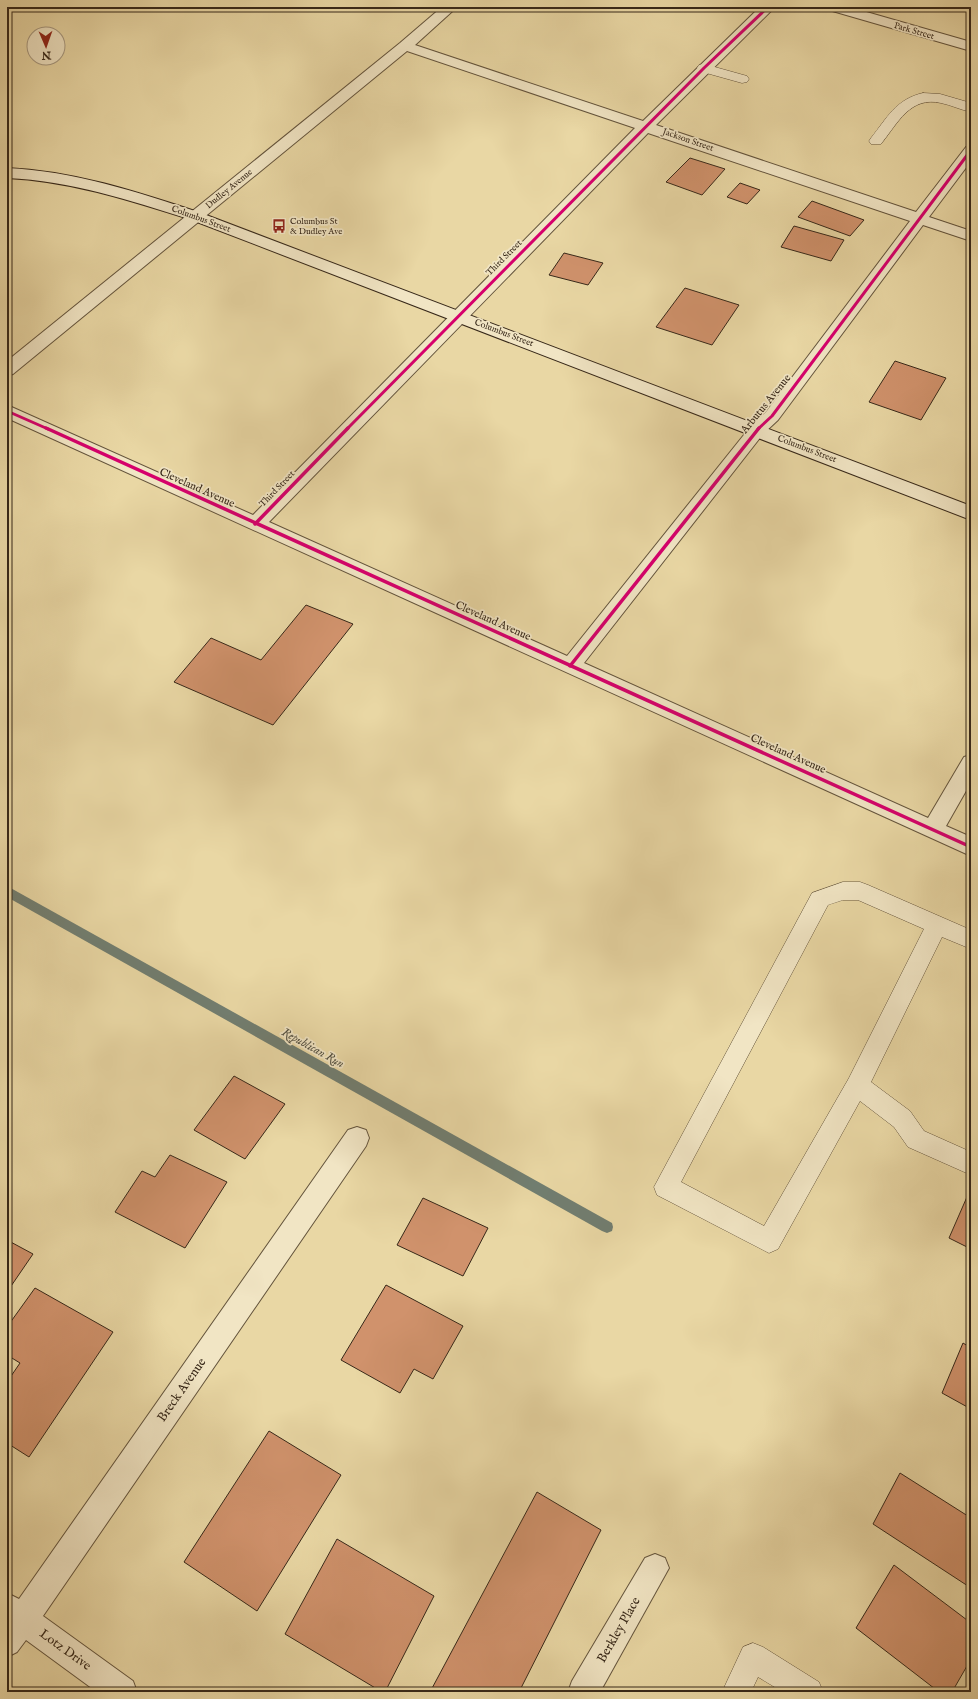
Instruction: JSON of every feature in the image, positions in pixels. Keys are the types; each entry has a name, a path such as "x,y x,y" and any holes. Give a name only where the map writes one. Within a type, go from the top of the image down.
{"street":[{"name":"Dudley Avenue","path":"7,370 405,46 450,7"},
{"name":"Third Street","path":"255,524 458,316 704,68 768,7"},
{"name":"Park Street","path":"834,7 971,47"},
{"name":"Jackson Street","path":"405,46 971,236"},
{"name":"Arbutus Avenue","path":"570,666 757,430 772,416 919,218 970,154"},
{"name":"Columbus Street","path":"7,173 35,175 102,188 195,216 971,512"},
{"name":"Cleveland Avenue","path":"7,411 971,847"},
{"path":"933,829 971,763"},
{"name":"Breck Avenue","path":"12,1623 357,1138"},
{"name":"Berkley Place","path":"583,1692 655,1568"},
{"name":"Lotz Drive","path":"12,1623 122,1692"}],"lane":[{"path":"704,68 742,79"},
{"path":"876,141 909,102 928,97 945,99 971,108"},
{"path":"937,926 857,1085 769,1241 666,1187 820,899 843,891 860,891 971,940"},
{"path":"857,1085 902,1119 916,1139 971,1164"},
{"path":"736,1692 753,1657 808,1692"}],"building":[{"path":"690,158 725,169 702,195 666,182"},
{"path":"740,183 760,190 747,204 727,197"},
{"path":"812,201 864,220 850,236 798,217"},
{"path":"794,226 844,240 831,261 781,247"},
{"path":"564,253 603,263 588,285 549,275"},
{"path":"685,288 739,305 712,345 656,327"},
{"path":"895,361 946,378 921,420 869,402"},
{"path":"306,605 353,624 273,725 174,682 211,638 261,660"},
{"path":"234,1076 285,1104 245,1159 194,1130"},
{"path":"170,1155 227,1182 185,1248 115,1212 142,1171 155,1177"},
{"path":"970,1190 971,1191 971,1249 949,1238"},
{"path":"423,1198 488,1228 463,1276 397,1245"},
{"path":"7,1240 33,1254 7,1292"},
{"path":"386,1285 463,1326 433,1379 414,1369 400,1393 341,1360"},
{"path":"35,1288 113,1332 29,1457 7,1443 7,1382 20,1363 7,1355 7,1327"},
{"path":"963,1343 971,1348 971,1409 942,1393"},
{"path":"269,1431 341,1475 257,1611 184,1562"},
{"path":"900,1473 971,1518 971,1588 873,1524"},
{"path":"537,1492 601,1530 519,1692 430,1692"},
{"path":"337,1539 434,1596 385,1692 382,1692 285,1634"},
{"path":"894,1565 971,1623 971,1659 952,1692 939,1692 856,1628"}],"waterway":[{"name":"Republican Run","path":"7,891 607,1227"}],"cycle path":[{"path":"255,524 458,316 704,68 768,7"},
{"path":"570,666 757,430 772,416 971,150"},
{"path":"7,411 971,847"}],"place":[{"name":"Columbus St & Dudley Ave","path":"279,226"}]}
